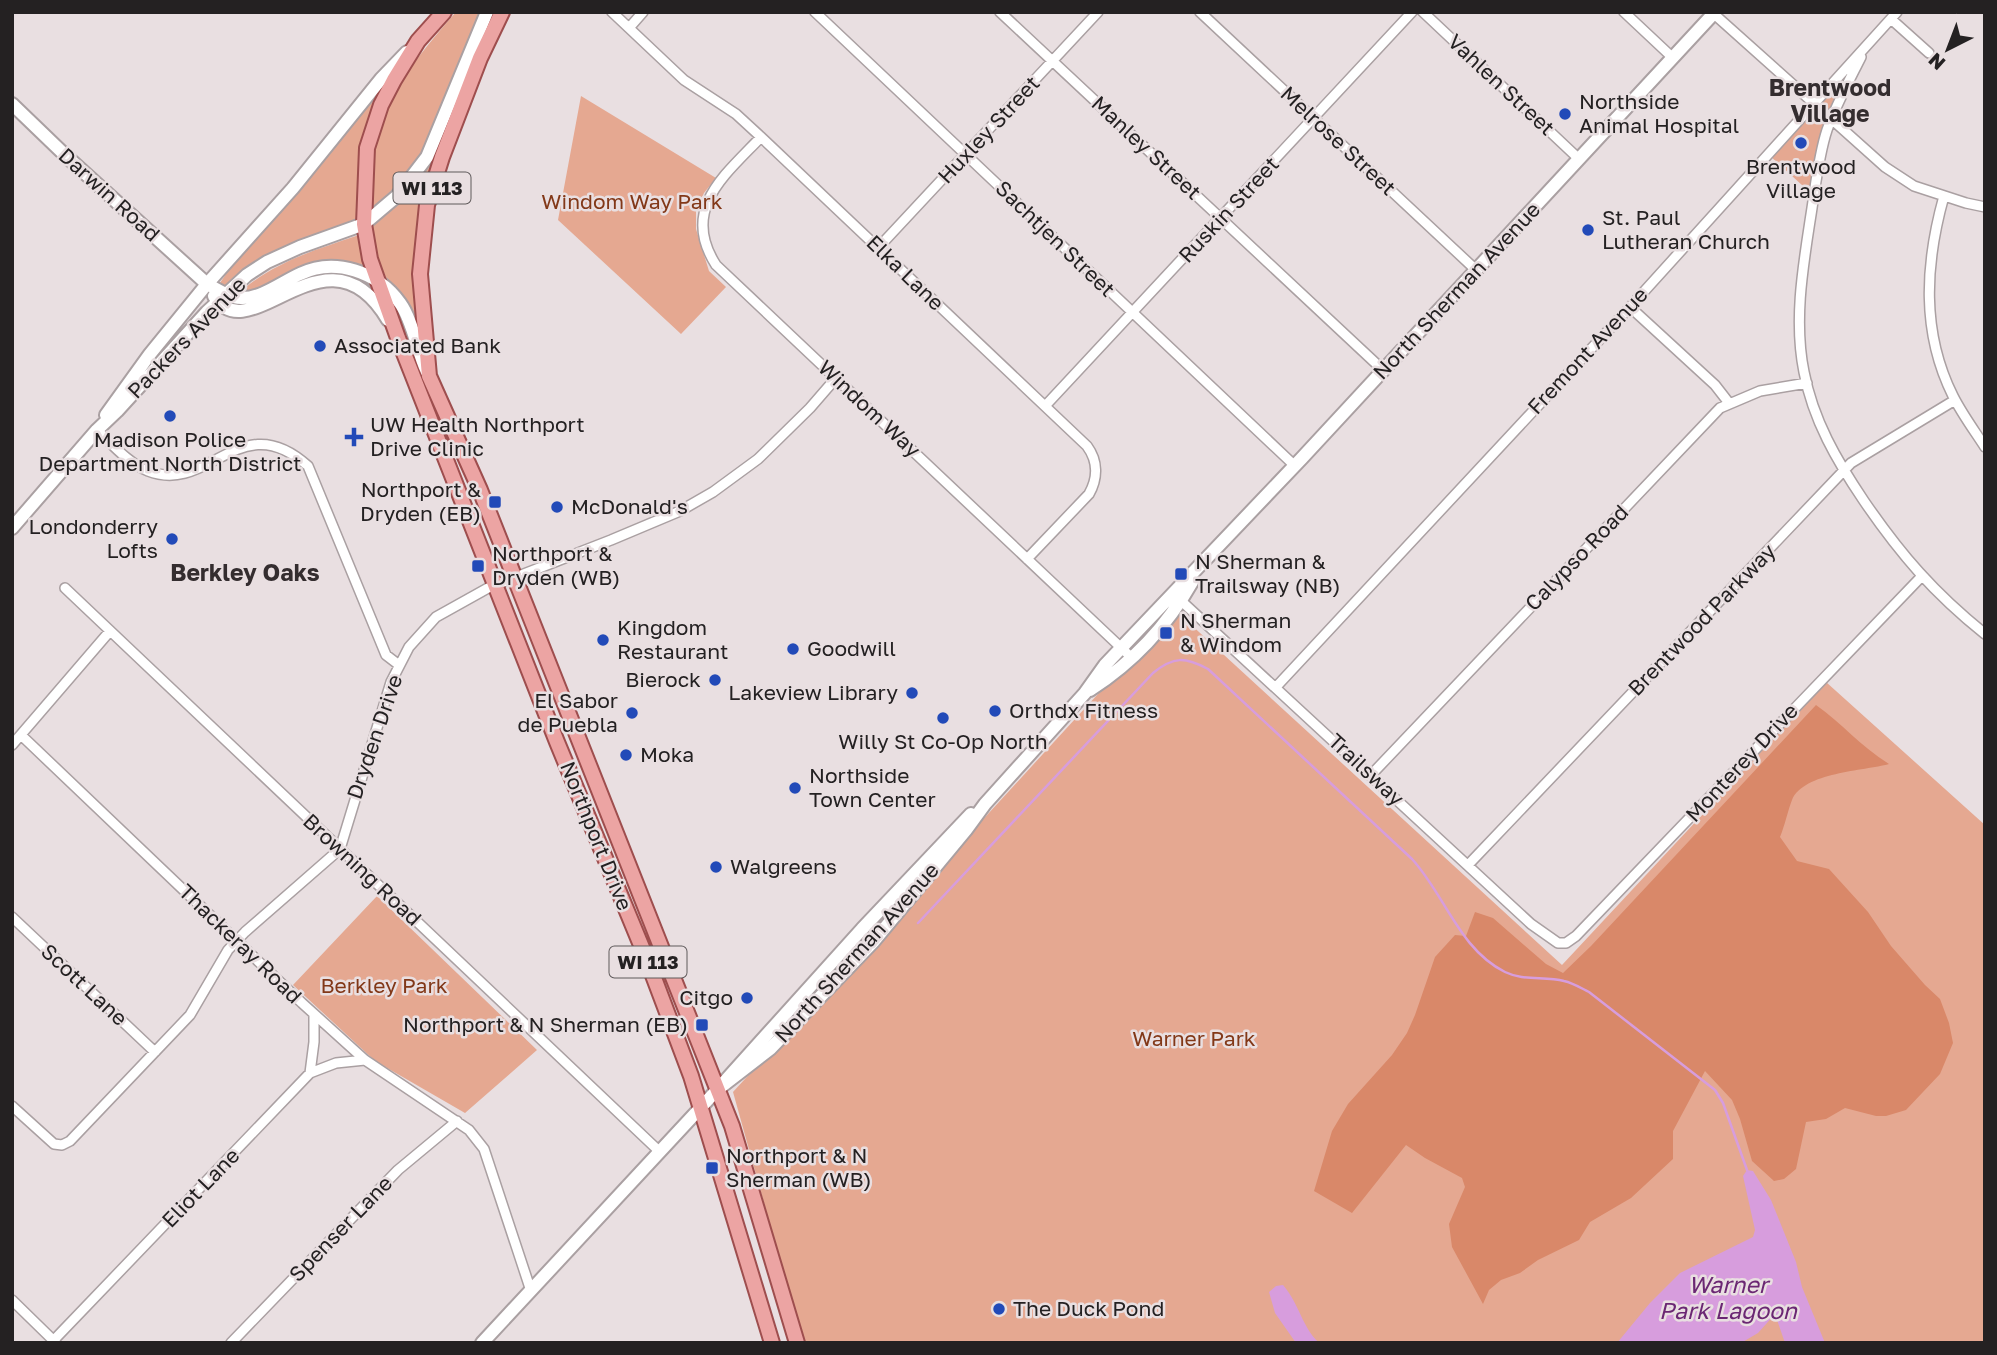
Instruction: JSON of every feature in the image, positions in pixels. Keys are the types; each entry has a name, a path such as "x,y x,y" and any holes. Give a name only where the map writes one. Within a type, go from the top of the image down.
{"main road":[{"name":"Packers Avenue","path":"418,41 444,12"},
{"name":"WI 113","path":"429,376 420,274 421,243 427,205 475,71 502,12"},
{"name":"WI 113","path":"398,338 370,259 364,224 367,148 381,105 418,41"},
{"name":"Northport Drive","path":"398,338 648,962 701,1107 772,1343"},
{"name":"Northport Drive","path":"429,376 480,490 718,1090 744,1164 797,1343"},
{"path":"589,818 605,835 620,844"}],"street":[{"name":"Packers Avenue","path":"12,528 97,430 247,275 267,262 300,247 364,224 397,196 427,157 486,12"},
{"name":"Elka Lane","path":"612,12 684,80 736,114 1046,405 1092,453 1096,478 1089,494 1027,559"},
{"path":"629,28 643,12"},
{"name":"Sachtjen Street","path":"815,12 1295,466"},
{"name":"Manley Street","path":"1000,12 1384,371"},
{"name":"Huxley Street","path":"878,248 1098,12"},
{"name":"Melrose Street","path":"1200,12 1476,270"},
{"name":"Ruskin Street","path":"1046,405 1412,12"},
{"name":"Vahlen Street","path":"1423,12 1579,159"},
{"path":"1624,12 1673,58"},
{"path":"1714,13 1813,105 1885,167 1914,186 1985,207"},
{"name":"North Sherman Avenue","path":"1085,694 1096,676 1121,648 1177,597 1198,569 1714,13"},
{"path":"1894,15 1929,53"},
{"name":"Fremont Avenue","path":"1276,687 1630,307 1894,15"},
{"name":"Packers Avenue","path":"97,430 115,401 207,284 293,188 393,66 418,41"},
{"path":"1866,46 1831,121 1817,177 1800,297 1804,372 1826,438 1844,471 1888,536 1921,577 1958,613 1985,634"},
{"name":"Darwin Road","path":"12,104 222,298"},
{"name":"Windom Way","path":"761,137 718,183 702,215 702,229 707,247 716,265 1132,658"},
{"path":"1944,196 1929,278 1928,301 1936,348 1955,400 1985,447"},
{"path":"398,338 372,298 357,287 339,281 308,283 243,312 227,309 222,298 242,299 257,295 302,273 321,268 350,269 368,275 402,305 429,376"},
{"path":"1630,307 1715,385 1729,403"},
{"name":"Dryden Drive","path":"340,849 391,682 409,647 436,617 455,604 496,585 680,511 713,492 758,459 810,408 836,377"},
{"name":"Calypso Road","path":"1371,775 1720,408 1760,391 1807,383"},
{"name":"Brentwood Parkway","path":"1468,864 1855,459 1955,400"},
{"path":"97,430 140,467 159,474 190,472 233,451 261,443 274,445 297,456 308,466 386,656 399,665"},
{"name":"Monterey Drive","path":"1560,943 1566,943 1576,936 1921,577"},
{"name":"Browning Road","path":"65,588 660,1152"},
{"name":"North Sherman Avenue","path":"482,1343 701,1107 718,1090 763,1055 835,982 895,916 985,804 1085,694 1132,658 1168,619 1177,597"},
{"name":"Trailsway","path":"1177,597 1542,932 1560,943"},
{"path":"12,745 110,631"},
{"name":"Thackeray Road","path":"21,735 365,1060 474,1135 484,1149 531,1291"},
{"path":"12,1106 48,1140 62,1145 70,1141 190,1015 211,977 236,941 340,849"},
{"name":"Scott Lane","path":"12,917 155,1052"},
{"path":"310,1073 314,1014"},
{"name":"Eliot Lane","path":"54,1342 310,1073 336,1063 365,1060"},
{"name":"Spenser Lane","path":"231,1343 398,1170 457,1121"},
{"path":"12,1300 54,1342"}],"green space":[{"path":"456,12 481,12 422,155 386,201 371,212 372,162 375,140 382,120 414,63"},
{"path":"492,12 496,12 423,198 415,245 413,283 417,326 383,280 371,226 405,196 432,159"},
{"path":"386,79 362,156 358,191 359,221 224,287 220,283 228,271 324,159"},
{"name":"Brentwood Village","path":"1835,92 1838,94 1814,196 1769,155 1813,105"},
{"name":"Windom Way Park","path":"581,96 716,178 704,193 696,210 696,229 709,271 726,287 681,334 558,220"},
{"path":"359,235 368,271 332,265 255,294 238,294 280,265"},
{"name":"Warner Park","path":"1175,610 1562,965 1826,682 1985,825 1985,1343 803,1343 733,1092"},
{"name":"Berkley Park","path":"377,896 537,1050 465,1113 375,1061 293,985"}],"shaded area":[{"path":"1816,705 1889,764 1836,774 1809,784 1792,800 1780,837 1797,861 1829,869 1868,912 1891,946 1940,999 1953,1043 1940,1074 1906,1110 1876,1116 1845,1108 1826,1119 1806,1122 1796,1169 1784,1179 1774,1181 1752,1161 1732,1100 1705,1071 1673,1131 1673,1159 1631,1198 1590,1222 1579,1240 1538,1260 1520,1273 1501,1280 1489,1290 1483,1304 1452,1247 1449,1224 1465,1187 1462,1178 1406,1145 1352,1213 1314,1191 1332,1131 1348,1104 1392,1055 1407,1033 1435,957 1455,935 1466,936 1475,912 1493,918 1546,964 1563,973"}],"water":[{"name":"Warner Park Lagoon","path":"1747,1170 1753,1171 1771,1200 1825,1343 1785,1343 1775,1314 1758,1333 1741,1343 1617,1343 1650,1303 1680,1273 1753,1237 1755,1230 1743,1176"},
{"path":"1283,1285 1319,1343 1296,1343 1275,1313 1269,1292 1276,1286"}],"waterway":[{"path":"918,923 1153,673 1174,661 1193,662 1208,669 1412,859 1424,873 1464,936 1489,962 1512,975 1564,981 1589,992 1715,1090 1723,1103 1747,1170"}],"place":[{"name":"Northside Animal Hospital","path":"1565,114"},
{"name":"Brentwood Village","path":"1801,143"},
{"name":"St. Paul Lutheran Church","path":"1588,230"},
{"name":"Associated Bank","path":"320,346"},
{"name":"Madison Police Department North District","path":"170,416"},
{"name":"UW Health Northport Drive Clinic","path":"354,437"},
{"name":"Northport & Dryden (EB)","path":"495,502"},
{"name":"McDonald's","path":"557,507"},
{"name":"Londonderry Lofts","path":"172,539"},
{"name":"Northport & Dryden (WB)","path":"478,566"},
{"name":"N Sherman & Trailsway (NB)","path":"1181,574"},
{"name":"N Sherman & Windom","path":"1166,633"},
{"name":"Kingdom Restaurant","path":"603,640"},
{"name":"Goodwill","path":"793,649"},
{"name":"Bierock","path":"715,680"},
{"name":"Lakeview Library","path":"912,693"},
{"name":"Orthdx Fitness","path":"995,711"},
{"name":"El Sabor de Puebla","path":"632,713"},
{"name":"Willy St Co-Op North","path":"943,718"},
{"name":"Moka","path":"626,755"},
{"name":"Northside Town Center","path":"795,788"},
{"name":"Walgreens","path":"716,867"},
{"name":"Citgo","path":"747,998"},
{"name":"Northport & N Sherman (EB)","path":"702,1025"},
{"name":"Northport & N Sherman (WB)","path":"712,1168"},
{"name":"The Duck Pond","path":"999,1309"}],"district":[{"name":"Brentwood Village","path":"1830,101"},
{"name":"Berkley Oaks","path":"245,573"}]}
